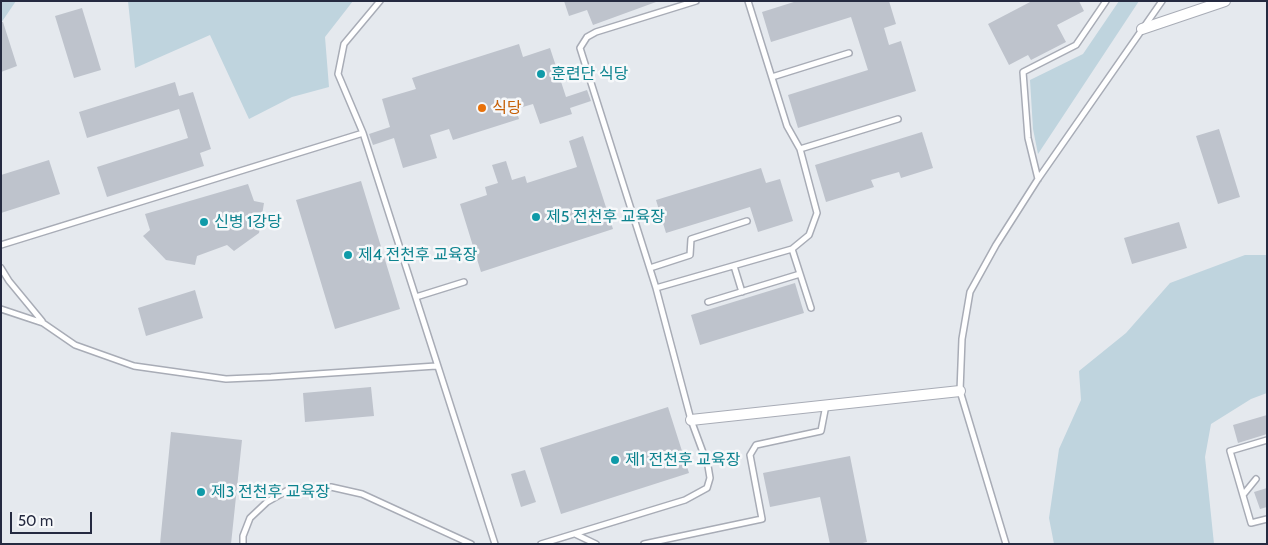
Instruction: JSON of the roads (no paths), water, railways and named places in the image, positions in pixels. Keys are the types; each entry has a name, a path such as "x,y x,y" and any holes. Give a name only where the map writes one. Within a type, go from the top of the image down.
{"street":[{"path":"1142,29 1225,1"},
{"path":"691,420 960,391"}],"lane":[{"path":"380,1 344,44 338,74 363,133 494,544"},
{"path":"541,544 684,500 707,488 710,478 708,466 691,420 650,268 580,48 587,37 596,32 696,1"},
{"path":"656,288 792,248 809,235 817,213 800,149 787,126 748,1"},
{"path":"1038,179 1028,138 1023,72 1076,45 1106,1"},
{"path":"1006,544 960,391 962,339 970,292 996,245 1038,179 1162,1"},
{"path":"772,77 849,53"},
{"path":"800,149 898,119"},
{"path":"1,245 363,133"},
{"path":"650,268 690,255 692,239 747,221"},
{"path":"792,248 811,308"},
{"path":"734,266 742,292"},
{"path":"1,268 43,323 74,345 134,366 226,379 436,366"},
{"path":"708,302 800,274"},
{"path":"416,298 464,282"},
{"path":"1,310 43,323"},
{"path":"644,544 762,519 750,455 756,445 822,431 826,405"},
{"path":"1267,440 1230,451 1251,523 1267,519"},
{"path":"1243,495 1256,479"},
{"path":"243,544 243,536 250,518 267,502 288,490 308,487 331,488 362,494 471,544"},
{"path":"574,534 596,544"}],"place":[{"name":"훈련단 식당","path":"541,74"},
{"name":"식당","path":"482,108"},
{"name":"제5 전천후 교육장","path":"536,217"},
{"name":"신병 1강당","path":"204,222"},
{"name":"제4 전천후 교육장","path":"348,255"},
{"name":"제1 전천후 교육장","path":"615,460"},
{"name":"제3 전천후 교육장","path":"201,492"}]}
